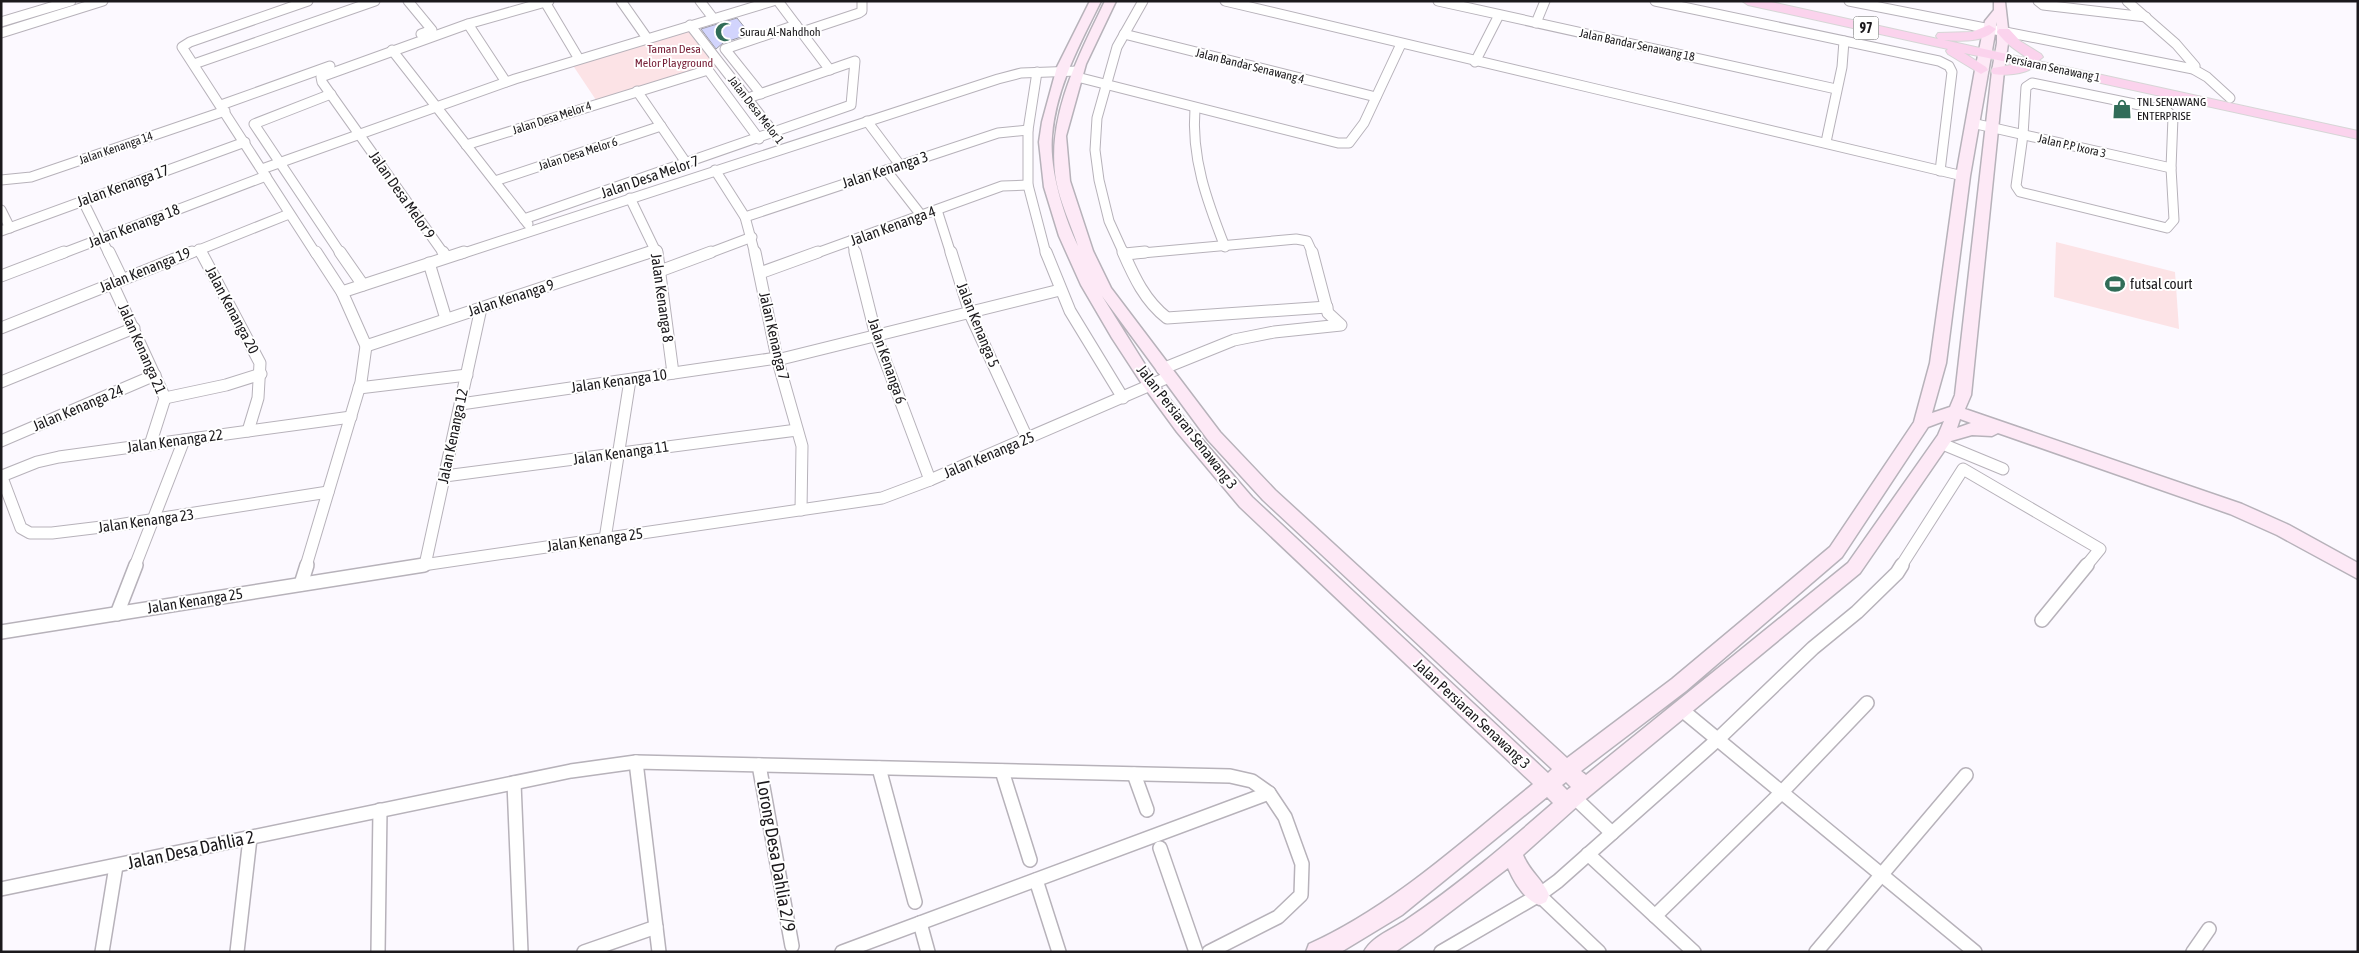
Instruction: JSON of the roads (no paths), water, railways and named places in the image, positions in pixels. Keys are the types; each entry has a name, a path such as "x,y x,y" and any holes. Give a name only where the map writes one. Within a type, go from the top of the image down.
{"main road":[{"name":"Persiaran Senawang 1","path":"1748,1 1936,39"},
{"name":"Persiaran Senawang 1","path":"1782,1 1936,39 1992,58 2041,62 2230,98 2358,126"},
{"path":"1936,39 1979,36 1989,30"},
{"path":"2004,32 2015,44 2041,62"},
{"path":"1936,39 1955,52 1992,58"},
{"name":"Persiaran Senawang 1","path":"2041,62 2358,135"}],"street":[{"path":"1,22 71,1"},
{"path":"1,32 103,1"},
{"path":"301,584 359,388 366,346 342,292 289,214 245,142 182,47 184,44 308,1"},
{"path":"194,64 375,1"},
{"name":"Jalan Kenanga 14","path":"3,182 31,177 432,30 408,1"},
{"path":"621,1 647,38"},
{"path":"700,1 713,18"},
{"name":"Jalan Kenanga 18","path":"1,276 264,173 281,162 358,132 506,82 773,1"},
{"path":"748,98 830,70 778,1"},
{"path":"761,94 725,49 859,13 862,11 862,1"},
{"name":"Jalan Persiaran Senawang 3","path":"1096,1 1072,73 1060,136 1063,181 1086,251 1105,290 1214,436 1269,495 1566,770 1576,796"},
{"name":"Jalan Persiaran Senawang 3","path":"1111,1 1048,121 1045,142 1048,176 1064,233 1093,295 1152,385 1217,470 1246,502 1547,785 1576,796"},
{"path":"1125,254 1225,247 1296,239 1307,241 1311,247 1327,307 1167,318 1154,308 1137,283 1109,221 1099,180 1095,150 1097,118 1117,47 1143,1"},
{"name":"Jalan Bandar Senawang 18","path":"1438,1 1836,89"},
{"path":"1536,23 1545,1"},
{"path":"1655,1 1939,61 1949,66 1952,72 1940,171"},
{"path":"1849,1 2193,69 2207,77 2230,98"},
{"path":"2038,1 2044,5 2146,17"},
{"path":"2127,1 2176,44 2195,66 2193,69"},
{"path":"532,230 392,50 468,24 547,2 580,59"},
{"path":"1228,2 1475,62 1672,105 1963,176"},
{"path":"1375,952 1414,927 1512,852 1576,796 1854,568 1943,440 1963,395 1991,128 1992,58 1989,30 1991,21 1999,6"},
{"path":"1317,952 1349,937 1395,908 1566,770 1680,684 1836,552 1922,423 1938,362 1972,123 1992,58 2004,32 1999,6"},
{"path":"1475,62 1499,15"},
{"path":"468,24 506,82"},
{"name":"Jalan Desa Melor 1","path":"690,25 786,147"},
{"name":"Jalan Bandar Senawang 4","path":"1124,34 1376,98"},
{"path":"1826,142 1844,41"},
{"path":"342,292 786,147 1022,73 1072,73 1195,108 1338,143 1349,143 1364,123 1402,44"},
{"name":"Jalan Desa Melor 9","path":"392,50 321,77 322,82 446,257"},
{"name":"Jalan Desa Melor 7","path":"524,220 759,139 850,105 855,61 830,70"},
{"name":"Jalan Desa Melor 4","path":"466,145 708,70 759,139"},
{"path":"1037,72 1028,130 1028,185 1049,264 1060,290 1070,311 1122,398"},
{"path":"2032,83 2167,111 2173,117 2171,168 2174,220 2167,228 2020,192 2016,186 2023,135 2026,87 2032,83"},
{"path":"637,91 687,164"},
{"path":"331,94 260,120 254,124 281,162 328,239 363,285"},
{"path":"1195,108 1192,128 1194,153 1225,247"},
{"path":"867,121 900,165"},
{"name":"Jalan P.P Ixora 3","path":"1972,123 2171,168"},
{"name":"Jalan Desa Melor 6","path":"495,182 662,126"},
{"name":"Jalan Kenanga 3","path":"745,217 998,133 1028,130"},
{"name":"Jalan Kenanga 17","path":"6,230 245,142"},
{"name":"Jalan Kenanga 7","path":"715,170 745,217 752,237 777,359 802,446 801,510"},
{"path":"886,170 921,215"},
{"name":"Jalan Kenanga 4","path":"760,273 1002,186 1028,185"},
{"name":"Jalan Kenanga 8","path":"630,198 657,250 673,374"},
{"name":"Jalan Kenanga 21","path":"83,201 102,238 134,328 165,398 150,445"},
{"path":"1,210 6,230"},
{"name":"Jalan Kenanga 5","path":"937,210 970,312 1027,438"},
{"name":"Jalan Kenanga 19","path":"1,328 289,214"},
{"path":"660,270 752,237"},
{"name":"Jalan Kenanga 6","path":"852,240 876,336 930,480"},
{"name":"Jalan Kenanga 20","path":"199,249 254,348 260,363 261,382 255,413 248,431"},
{"name":"Jalan Kenanga 9","path":"366,346 657,250"},
{"path":"429,263 446,320"},
{"name":"Jalan Kenanga 10","path":"461,404 777,359 1060,290"},
{"name":"Jalan Kenanga 25","path":"1,632 425,565 882,498 930,480 1152,385 1166,373 1203,350 1234,340 1285,330 1341,325 1328,313 1327,307"},
{"name":"Jalan Kenanga 12","path":"425,565 481,308"},
{"path":"1,382 134,328"},
{"path":"165,398 226,385 261,374"},
{"name":"Jalan Kenanga 24","path":"1,442 156,375"},
{"path":"359,388 467,375"},
{"path":"605,539 630,380"},
{"path":"1963,395 1980,413 2004,430"},
{"path":"1922,423 1955,411 2004,430 2152,478 2238,509 2358,572"},
{"name":"Jalan Kenanga 22","path":"1,475 45,460 351,417"},
{"path":"1943,440 1972,429 2004,430"},
{"name":"Jalan Kenanga 11","path":"445,476 798,430"},
{"path":"117,614 184,440"},
{"path":"1943,440 2002,469"},
{"path":"1441,952 1539,895 1558,881 1717,740 1813,648 1857,612 1897,573 1963,469 2100,549 2042,620"},
{"name":"Jalan Kenanga 23","path":"1,475 21,528 30,533 52,533 152,520 328,492"},
{"path":"1655,916 1782,793 1867,703"},
{"path":"1682,710 1975,952"},
{"path":"636,762 659,952"},
{"name":"Jalan Desa Dahlia 2","path":"1,889 571,771 636,762 1230,776 1252,780 1269,793"},
{"name":"Lorong Desa Dahlia 2/9","path":"759,765 792,946"},
{"path":"879,768 915,902"},
{"path":"1002,771 1030,860"},
{"path":"1134,774 1148,810"},
{"path":"1816,952 1966,775"},
{"path":"514,783 521,952"},
{"path":"842,952 1269,793 1284,817 1302,864 1301,895 1278,917 1209,952"},
{"path":"1576,796 1612,833"},
{"path":"378,952 380,810"},
{"path":"238,952 250,838"},
{"path":"1160,848 1196,952"},
{"path":"1512,852 1521,875 1539,895 1600,952"},
{"path":"1588,854 1694,952"},
{"path":"102,952 116,866"},
{"path":"1036,880 1059,952"},
{"path":"920,923 928,952"},
{"path":"584,952 656,927"},
{"path":"2193,952 2209,929"}],"place":[{"name":"Surau Al-Nahdhoh","path":"725,32"},
{"name":"TNL SENAWANG ENTERPRISE","path":"2122,109"},
{"name":"futsal court","path":"2115,284"}],"park label":[{"name":"Taman Desa Melor Playground","path":"674,56"}]}
